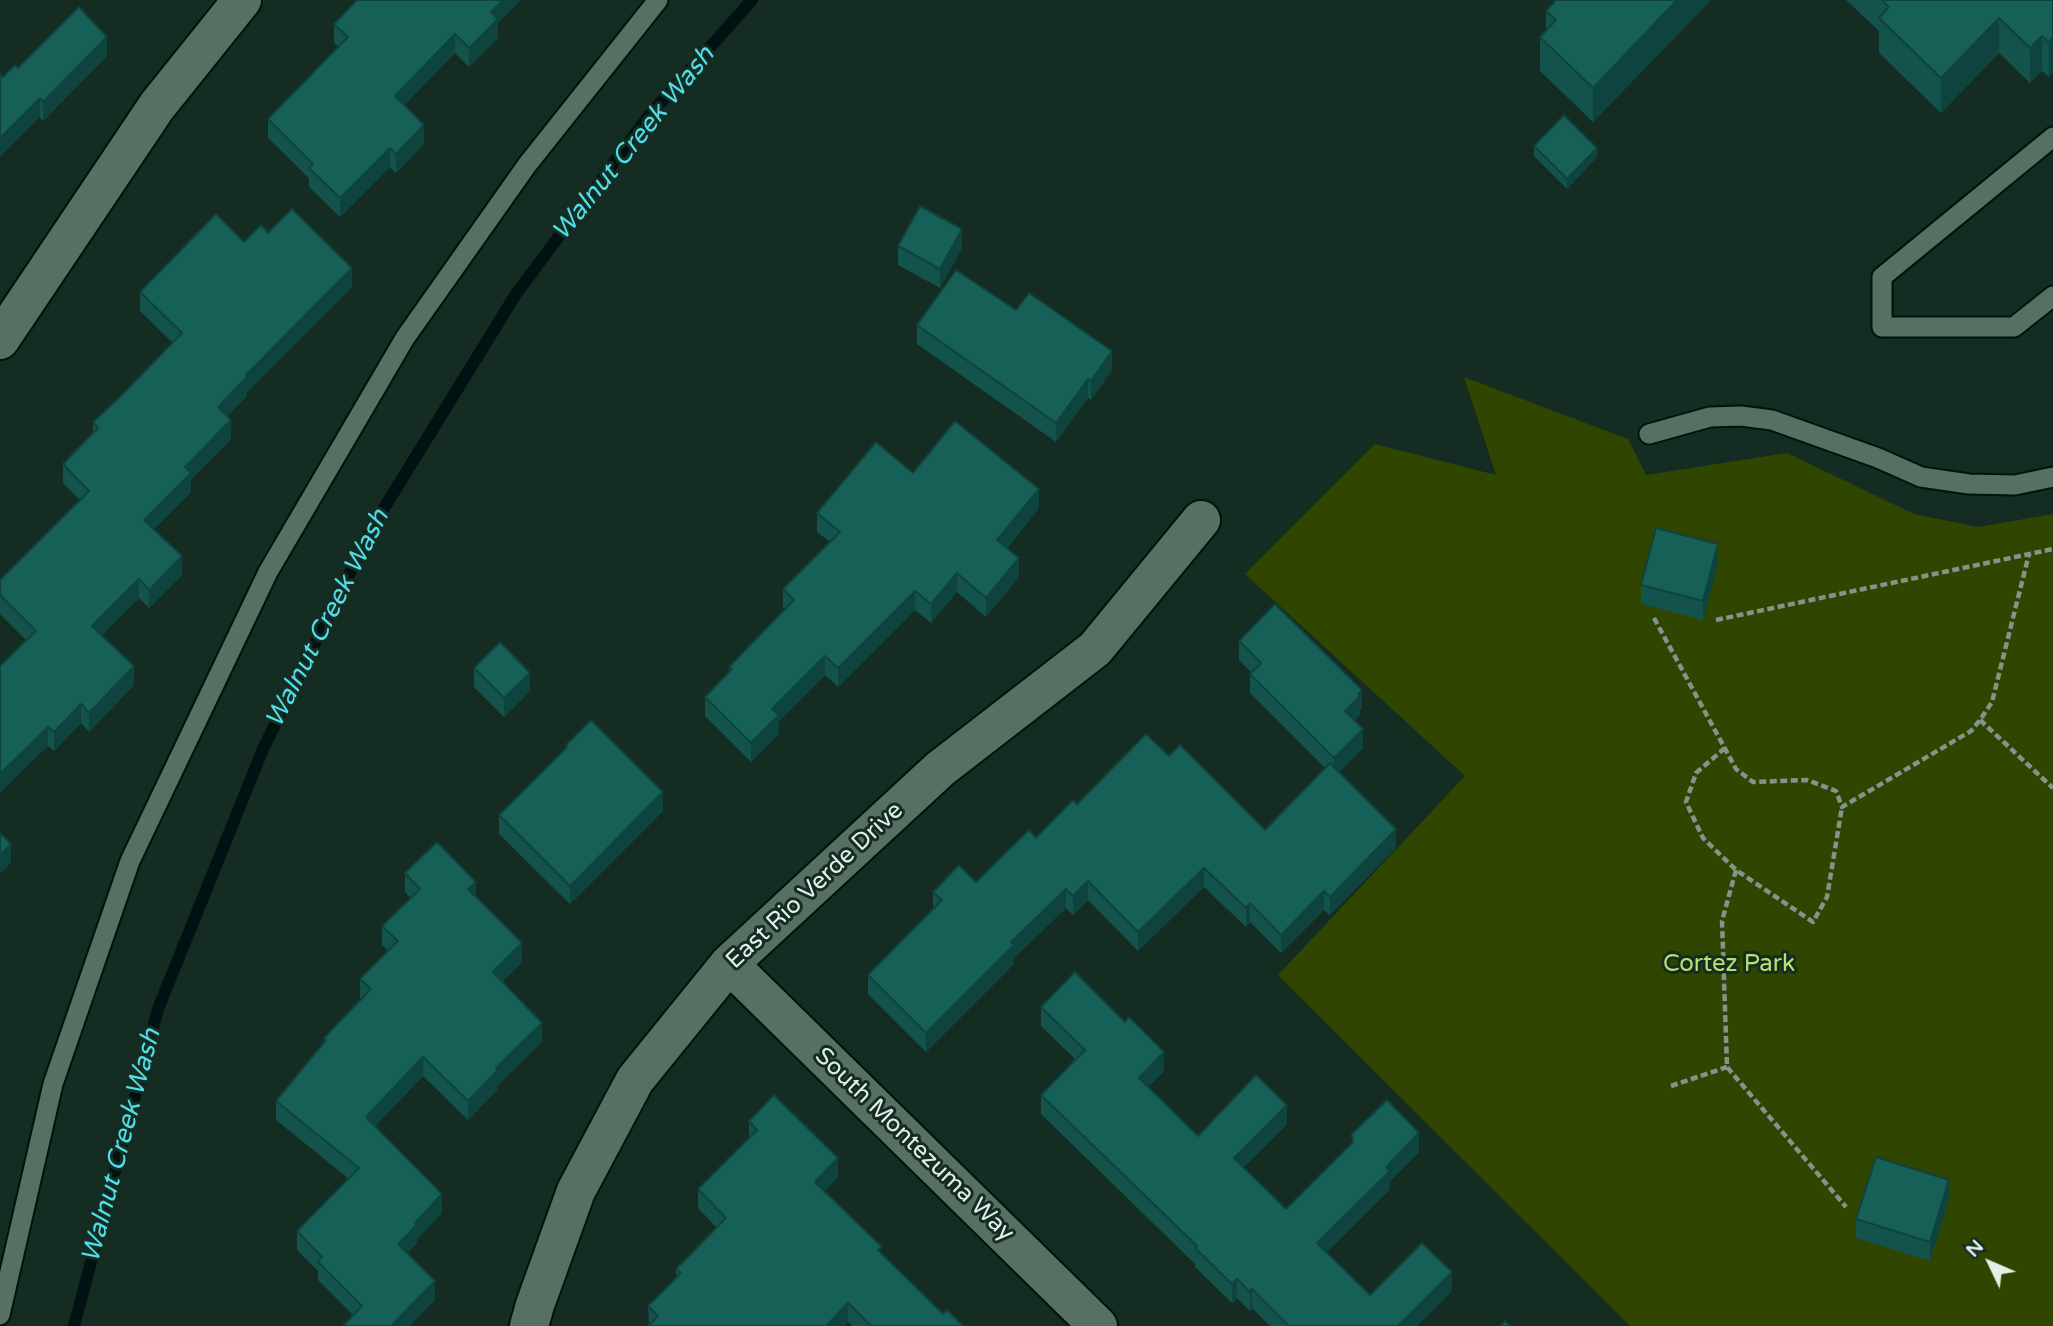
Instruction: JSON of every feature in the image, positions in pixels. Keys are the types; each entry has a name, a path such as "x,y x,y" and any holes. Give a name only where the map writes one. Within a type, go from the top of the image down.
{"street":[{"path":"0,340 156,106 242,0"},
{"name":"East Rio Verde Drive","path":"529,1326 576,1191 635,1080 729,964 940,769 1095,649 1201,520"},
{"name":"South Montezuma Way","path":"729,964 1098,1326"}],"lane":[{"path":"0,1315 52,1084 126,874 268,572 405,338 527,165 658,0"},
{"path":"2053,137 1882,277 1882,327 2014,327 2053,296"},
{"path":"1649,434 1710,418 1741,416 1772,420 1878,458 1921,477 1969,484 2015,485 2053,477"}],"path":[{"path":"1716,620 2053,549"},
{"path":"1842,807 1972,730 1992,702 2029,554"},
{"path":"1654,618 1737,769 1753,782 1807,780 1836,791 1842,807 1827,898 1813,922 1736,870 1703,838 1686,802 1696,773 1725,748"},
{"path":"1979,720 2053,788"},
{"path":"1736,870 1722,921 1727,1067 1846,1207"},
{"path":"1671,1086 1727,1067"}],"green space":[{"name":"Cortez Park","path":"1464,377 1628,439 1646,475 1787,453 1914,514 1978,527 2053,514 2053,1326 1630,1326 1278,975 1465,776 1245,574 1375,444 1496,475"}],"building":[{"path":"357,0 503,0 491,12 498,19 469,48 455,34 395,96 424,125 396,154 390,148 340,198 309,168 313,164 268,119 348,37 334,24"},
{"path":"1556,0 1677,0 1593,88 1540,37 1556,20 1546,11"},
{"path":"1882,0 2053,0 2053,37 2049,42 2042,36 2030,48 1999,18 1941,78 1879,18 1889,7"},
{"path":"79,7 107,37 43,102 40,98 0,138 0,74 3,77 15,65 18,68"},
{"path":"1564,115 1597,148 1567,179 1534,146"},
{"path":"920,206 962,229 940,269 898,246"},
{"path":"292,209 352,268 218,407 231,420 185,467 191,473 144,520 182,556 149,590 139,579 92,626 134,666 89,713 81,704 54,732 48,727 0,774 0,666 36,631 0,595 0,580 89,491 63,464 98,428 93,422 182,333 140,292 216,214 244,242 261,225 268,233"},
{"path":"956,270 1016,310 1029,293 1112,351 1056,423 917,325"},
{"path":"955,421 1039,489 997,540 1019,558 986,598 957,573 931,604 915,591 838,668 825,656 772,709 779,715 751,743 705,697 732,669 729,667 794,600 783,589 840,532 817,513 876,442 913,473"},
{"path":"1656,528 1718,544 1703,601 1641,585"},
{"path":"1275,604 1362,690 1358,694 1360,696 1345,711 1363,729 1334,758 1250,674 1261,663 1239,641"},
{"path":"500,642 530,673 504,698 474,668"},
{"path":"591,720 663,792 570,886 499,815"},
{"path":"1146,734 1169,756 1180,745 1265,830 1330,763 1396,829 1330,897 1324,891 1281,935 1250,903 1246,908 1204,868 1138,932 1088,881 1073,896 1066,889 1011,942 1014,945 926,1033 868,975 942,900 933,892 959,865 976,882 1029,830 1036,838 1073,800 1077,804"},
{"path":"0,833 11,844 0,855"},
{"path":"437,842 476,882 468,889 522,943 493,972 542,1023 496,1068 498,1070 468,1101 423,1057 366,1117 442,1194 398,1244 435,1281 391,1326 343,1326 362,1306 318,1262 322,1257 297,1231 359,1168 276,1101 326,1040 324,1038 371,989 360,979 398,941 382,926 420,889 405,873"},
{"path":"1075,972 1125,1022 1129,1017 1164,1052 1139,1078 1198,1136 1256,1075 1287,1105 1234,1158 1286,1209 1353,1142 1352,1134 1387,1100 1419,1133 1386,1167 1390,1171 1317,1243 1370,1295 1422,1243 1452,1272 1398,1326 1289,1326 1252,1289 1250,1292 1237,1279 1232,1284 1195,1248 1197,1246 1041,1095 1085,1050 1041,1007"},
{"path":"774,1095 838,1158 815,1182 882,1247 878,1250 943,1314 947,1310 963,1326 871,1326 848,1303 826,1326 648,1326 658,1316 648,1306 681,1273 676,1269 726,1218 698,1189 757,1130 749,1121"},
{"path":"1876,1157 1949,1180 1930,1242 1856,1219"}],"waterway":[{"name":"Walnut Creek Wash","path":"74,1326 158,1009 263,749 373,526 516,294 647,118 752,0"}]}
